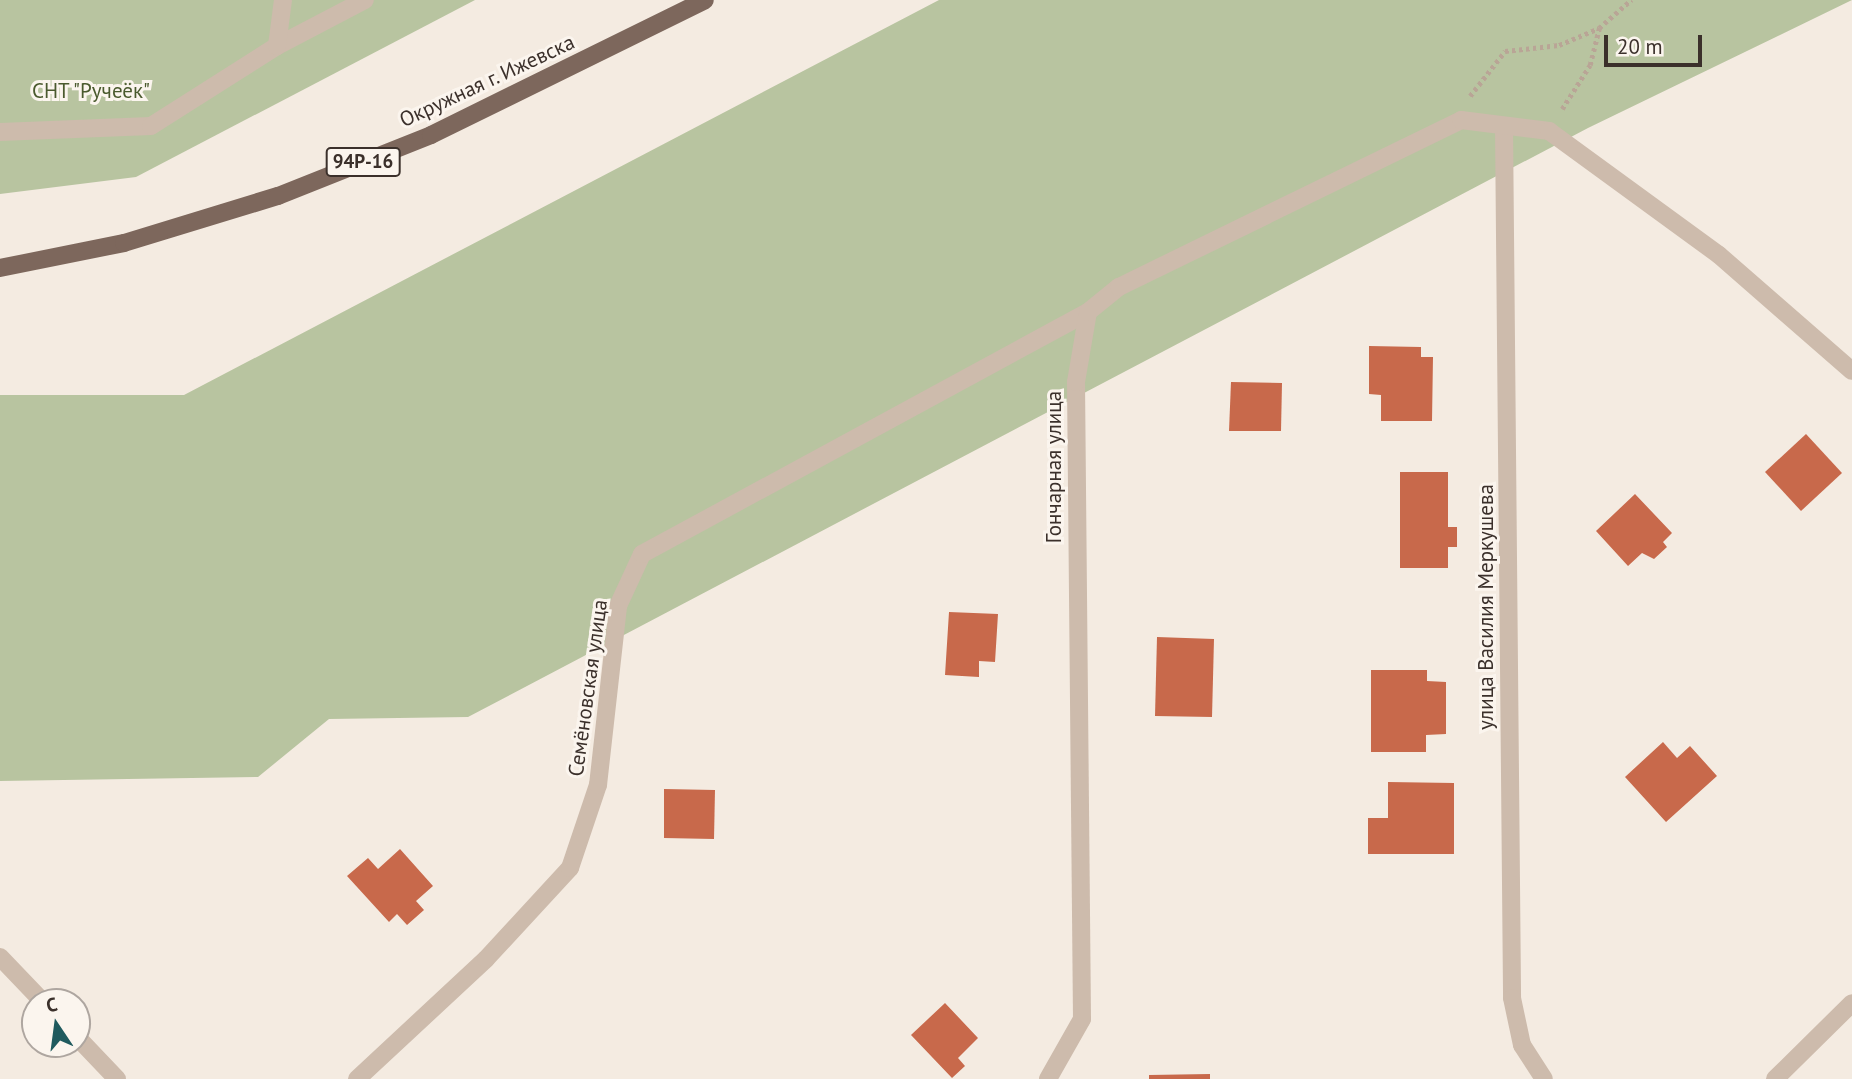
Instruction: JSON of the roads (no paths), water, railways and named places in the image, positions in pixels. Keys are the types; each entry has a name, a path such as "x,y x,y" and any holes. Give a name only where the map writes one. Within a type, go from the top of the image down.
{"main road":[{"name":"Окружная г. Ижевска","path":"0,268 124,243 278,196 430,135 705,0"}],"street":[{"path":"277,46 283,0"},
{"path":"0,132 151,126 277,46 365,0"},
{"path":"1088,312 1119,286 1461,120 1549,131 1719,255 1849,363"},
{"name":"улица Василия Меркушева","path":"1504,126 1512,999 1522,1045 1544,1079"},
{"name":"Семёновская улица","path":"357,1079 486,959 570,868 598,785 618,606 642,554 1088,312"},
{"name":"Гончарная улица","path":"1048,1079 1082,1019 1076,382 1088,312"},
{"path":"0,957 30,988"},
{"path":"1776,1079 1852,1003"},
{"path":"91,1052 117,1079"}],"park label":[{"name":"СНТ \"Ручеёк\"","path":"91,91"}]}
